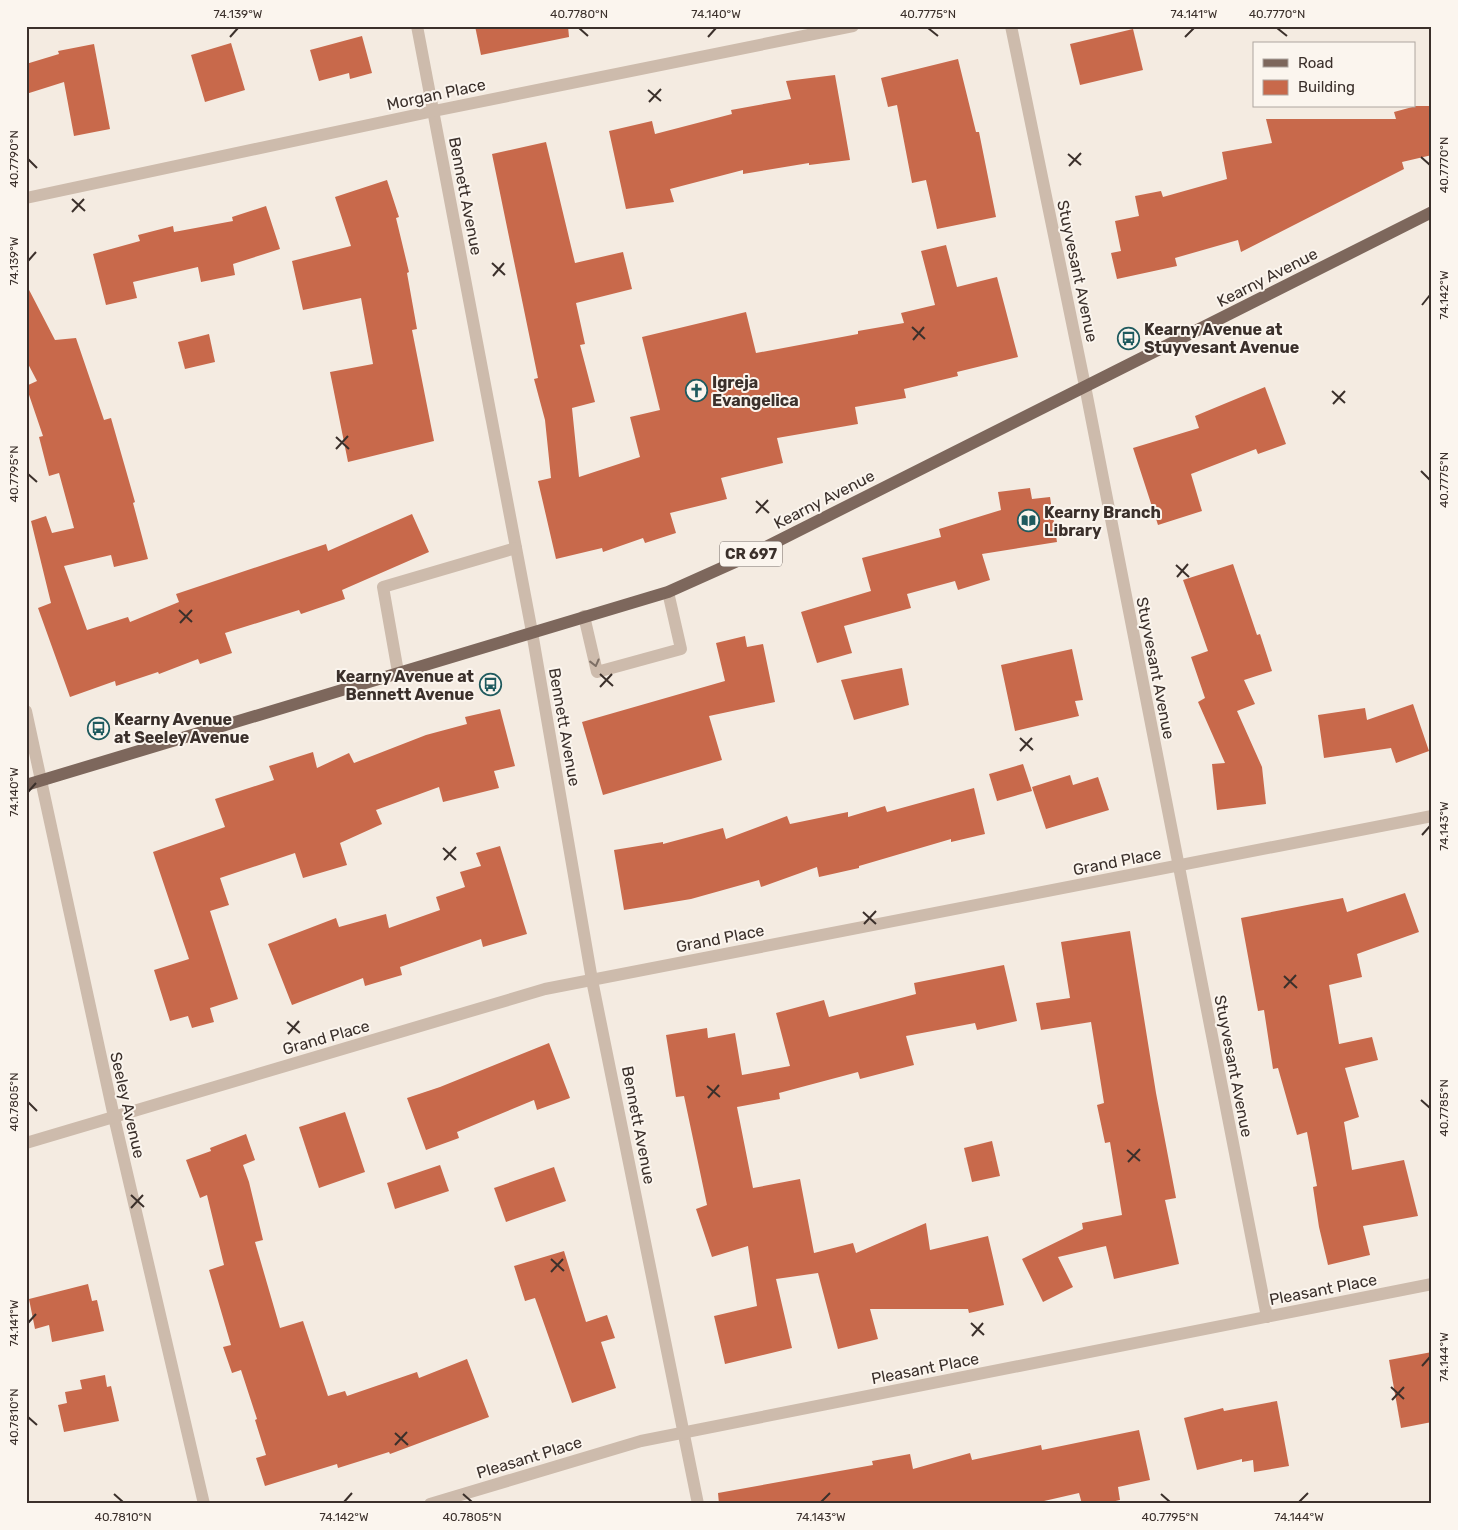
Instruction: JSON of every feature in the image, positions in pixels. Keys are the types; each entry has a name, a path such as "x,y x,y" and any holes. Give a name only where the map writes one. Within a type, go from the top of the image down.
{"main road":[{"name":"Kearny Avenue","path":"26,785 668,592 744,558 1432,212"}],"street":[{"name":"Bennett Avenue","path":"417,26 532,632 592,980 698,1504"},
{"name":"Morgan Place","path":"26,198 434,111 853,26"},
{"name":"Stuyvesant Avenue","path":"1012,26 1085,386 1267,1317"},
{"path":"398,672 383,587 516,548"},
{"path":"584,616 597,672 681,649 668,592"},
{"name":"Seeley Avenue","path":"26,712 114,1117 204,1504"},
{"name":"Grand Place","path":"26,1143 545,989 1432,816"},
{"name":"Pleasant Place","path":"430,1504 640,1441 1432,1284"}],"building":[{"path":"475,26 568,26 569,37 481,55"},
{"path":"1133,29 1143,70 1080,85 1070,44"},
{"path":"362,36 372,73 350,79 349,73 319,81 310,50"},
{"path":"231,43 245,90 205,102 191,55"},
{"path":"94,44 110,129 74,136 64,82 26,94 26,64 59,54 58,51"},
{"path":"958,59 976,132 979,132 996,217 937,229 926,180 912,183 897,105 888,107 881,78"},
{"path":"835,75 850,160 809,165 809,163 743,174 743,170 670,189 674,202 626,209 609,131 652,121 655,134 732,114 731,110 791,99 786,81"},
{"path":"1416,106 1432,106 1432,155 1402,162 1404,169 1241,252 1238,240 1175,258 1177,266 1117,279 1111,253 1121,251 1115,221 1139,216 1135,196 1161,191 1163,197 1227,179 1222,152 1272,143 1266,119 1396,119 1394,112 1416,108"},
{"path":"546,142 575,263 623,252 632,289 576,303 585,344 580,345 595,402 572,408 579,477 640,457 630,417 660,410 642,337 746,312 756,353 858,334 858,331 904,323 901,313 935,305 921,251 946,245 957,287 997,277 1018,357 957,372 958,376 904,389 906,398 855,407 858,424 777,438 783,463 721,478 727,499 670,513 676,533 645,543 643,538 603,552 602,548 556,559 538,481 551,478 545,420 534,379 538,378 492,154"},
{"path":"387,180 399,217 396,218 409,272 407,273 417,329 412,330 434,441 348,462 330,372 373,364 361,298 303,310 292,261 351,246 335,197"},
{"path":"266,206 280,249 233,264 235,275 201,282 198,267 133,282 137,298 106,305 93,254 140,241 138,235 173,226 174,232 233,221 232,217"},
{"path":"26,284 55,340 76,338 104,420 111,418 135,502 133,503 148,559 114,567 111,555 64,566 87,630 128,617 130,622 179,602 176,594 326,544 328,551 412,514 429,552 342,590 345,599 301,614 299,610 225,633 232,653 200,664 198,659 159,674 158,672 116,686 115,681 70,697 38,608 51,603 31,521 46,516 52,533 74,528 59,473 49,476 39,437 43,436 26,386 37,381 26,360"},
{"path":"209,334 215,362 185,369 178,342"},
{"path":"1265,387 1286,444 1258,454 1256,449 1191,474 1202,511 1158,525 1133,448 1199,428 1195,416"},
{"path":"1030,488 1032,499 1050,497 1057,542 982,554 990,580 958,590 955,581 907,594 911,608 844,626 852,653 817,663 801,612 871,591 862,558 941,537 939,529 1001,510 998,492"},
{"path":"1233,564 1257,635 1260,634 1272,671 1244,680 1255,704 1237,711 1262,767 1266,804 1217,810 1212,764 1225,763 1198,702 1205,698 1191,657 1208,651 1183,580"},
{"path":"745,636 747,647 763,644 775,702 709,716 722,760 603,795 582,722 725,681 716,643"},
{"path":"1072,649 1083,700 1075,701 1079,716 1015,731 1001,665"},
{"path":"902,668 909,705 854,720 841,680"},
{"path":"1413,704 1429,751 1396,763 1391,748 1324,758 1318,715 1365,708 1367,720"},
{"path":"500,709 515,766 494,771 499,788 443,802 439,787 376,810 382,824 340,843 347,865 303,878 295,853 220,878 229,905 210,911 238,999 210,1008 214,1022 192,1028 188,1016 170,1021 154,970 189,959 153,852 225,827 215,799 274,780 269,766 313,752 317,768 349,753 354,763 426,735 467,724 465,717"},
{"path":"1023,764 1032,791 997,801 989,774"},
{"path":"1070,775 1073,785 1098,777 1109,810 1046,829 1032,787"},
{"path":"974,788 985,834 951,842 951,839 859,866 859,868 819,877 817,867 761,887 759,880 691,899 624,910 614,850 663,842 663,844 723,828 726,839 787,816 790,824 848,812 848,817 885,806 887,812"},
{"path":"500,846 527,934 483,947 481,939 400,967 402,975 365,986 363,978 292,1005 268,944 336,918 339,927 386,914 389,928 440,910 436,897 465,887 460,872 481,866 476,853"},
{"path":"1405,893 1419,932 1357,954 1362,977 1329,985 1339,1044 1372,1037 1378,1060 1345,1068 1359,1117 1344,1122 1352,1170 1404,1160 1418,1216 1363,1226 1370,1255 1328,1265 1319,1227 1313,1187 1317,1186 1307,1132 1297,1135 1278,1068 1273,1069 1264,1010 1258,1011 1241,918 1343,898 1347,912"},
{"path":"1130,931 1156,1093 1176,1198 1165,1200 1179,1264 1114,1279 1106,1246 1058,1257 1073,1287 1043,1302 1022,1259 1083,1229 1082,1223 1122,1215 1110,1142 1105,1143 1097,1105 1104,1103 1091,1022 1041,1030 1036,1003 1070,998 1061,942"},
{"path":"1004,965 1017,1021 977,1030 975,1023 906,1036 914,1065 860,1079 858,1072 779,1093 780,1099 737,1107 753,1188 800,1179 814,1253 853,1243 856,1253 926,1223 930,1250 988,1236 1004,1305 969,1313 968,1309 870,1309 878,1339 838,1349 818,1273 776,1279 792,1348 725,1364 714,1316 757,1306 748,1246 712,1257 696,1209 707,1205 684,1096 676,1097 666,1035 707,1028 708,1038 735,1033 742,1075 790,1066 776,1013 824,1000 829,1017 916,994 914,983"},
{"path":"549,1043 570,1098 537,1110 534,1100 457,1132 459,1138 426,1150 407,1098 440,1087"},
{"path":"345,1112 365,1172 319,1188 299,1127"},
{"path":"246,1134 255,1160 243,1165 263,1240 255,1242 280,1328 303,1321 328,1396 345,1391 347,1396 417,1372 419,1378 467,1359 489,1417 390,1454 389,1452 338,1468 337,1464 265,1486 256,1458 266,1455 255,1420 257,1419 241,1370 232,1373 223,1347 231,1345 209,1270 224,1265 207,1195 200,1198 186,1160 211,1151 210,1148"},
{"path":"992,1141 1000,1176 972,1182 964,1148"},
{"path":"440,1165 449,1191 395,1209 387,1183"},
{"path":"554,1167 566,1201 506,1222 494,1188"},
{"path":"564,1251 586,1322 607,1315 615,1338 601,1342 616,1388 572,1403 535,1298 525,1301 514,1266"},
{"path":"88,1284 92,1301 97,1300 104,1331 52,1342 49,1325 35,1329 29,1299"},
{"path":"1432,1352 1432,1422 1401,1428 1389,1360"},
{"path":"105,1375 107,1387 111,1386 119,1421 64,1432 58,1405 67,1403 65,1392 82,1389 80,1380"},
{"path":"1277,1401 1289,1466 1254,1472 1253,1460 1242,1462 1242,1459 1197,1470 1184,1418 1223,1408 1224,1411"},
{"path":"1139,1430 1150,1480 1118,1487 1120,1500 1102,1504 1082,1504 1079,1493 1031,1504 719,1504 718,1493 873,1465 872,1461 910,1454 913,1469 970,1453 972,1460 1041,1445 1042,1450"}],"place":[{"name":"Kearny Avenue at Stuyvesant Avenue","path":"1128,338"},
{"name":"Igreja Evangelica","path":"696,391"},
{"name":"Kearny Branch Library","path":"1028,521"},
{"name":"Kearny Avenue at Bennett Avenue","path":"490,685"},
{"name":"Kearny Avenue at Seeley Avenue","path":"98,728"}]}
